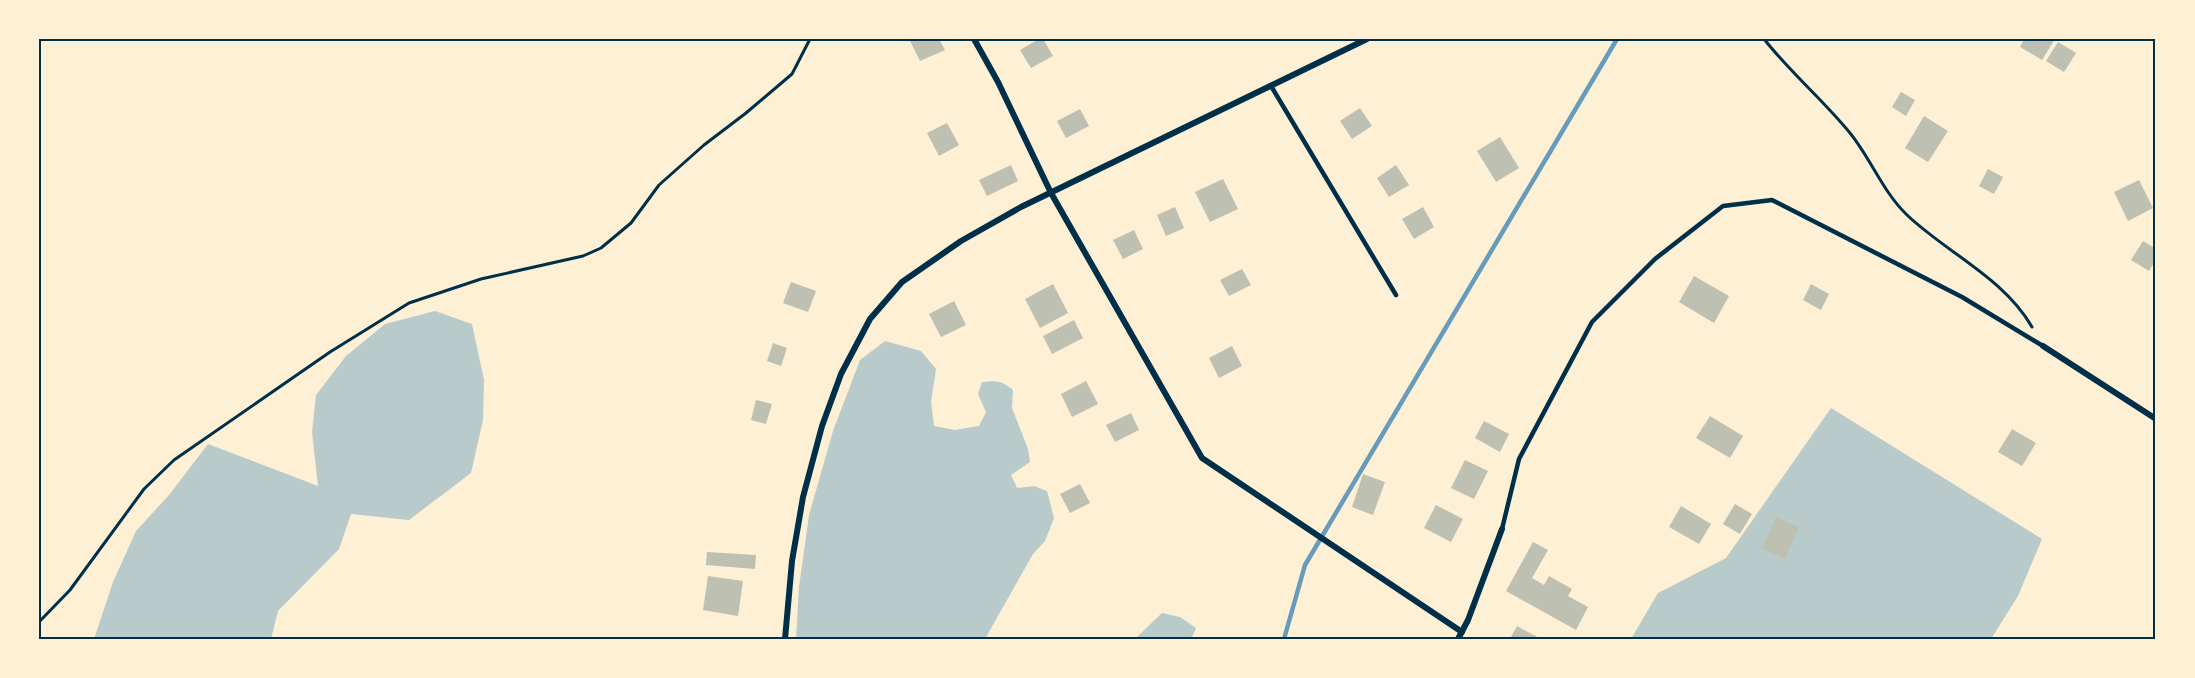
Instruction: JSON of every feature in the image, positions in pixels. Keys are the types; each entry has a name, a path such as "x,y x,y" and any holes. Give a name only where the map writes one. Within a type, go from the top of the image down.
{"street":[{"path":"974,39 998,82 1051,193 1202,458 1460,636 1503,529"},
{"path":"784,639 792,561 803,497 822,426 842,374 870,319 902,282 961,241 1051,193 1367,39"},
{"path":"2043,346 2156,419"}],"lane":[{"path":"1270,86 1396,295"},
{"path":"1503,529 1519,459 1592,322 1655,259 1723,206 1772,200 1962,297 2043,346"}],"path":[{"path":"39,622 70,590 144,489 174,460 330,352 409,303 482,279 583,256 601,248 631,223 659,185 704,145 792,74 810,39"},
{"path":"1764,39 1851,134 1878,177 1905,213 1938,242 2005,291 2024,313 2043,346"}],"shaded area":[{"path":"435,311 472,324 484,380 483,420 471,473 409,520 351,514 339,549 278,611 271,639 94,639 113,582 136,531 169,495 208,444 318,486 312,432 316,395 346,356 385,324"},
{"path":"885,341 921,351 936,369 931,402 934,426 955,430 979,426 986,412 978,394 982,382 999,382 1013,390 1012,408 1028,449 1030,462 1011,475 1017,488 1034,486 1047,491 1054,518 1045,541 1033,554 985,639 796,639 799,587 809,515 833,431 860,360"},
{"path":"1831,408 2042,539 2018,596 1991,639 1631,639 1658,593 1726,558"},
{"path":"1162,613 1180,617 1196,628 1191,639 1135,639"}],"building":[{"path":"909,39 939,39 945,50 920,61"},
{"path":"1043,39 1053,56 1031,68 1020,50"},
{"path":"2024,39 2055,39 2042,60 2020,47"},
{"path":"2058,42 2076,53 2064,72 2046,61"},
{"path":"1901,92 1915,100 1906,116 1892,107"},
{"path":"1360,108 1372,126 1352,139 1340,121"},
{"path":"1080,109 1089,126 1066,138 1057,121"},
{"path":"1924,116 1948,131 1928,162 1905,148"},
{"path":"947,123 959,145 939,156 927,133"},
{"path":"1500,137 1519,168 1496,182 1477,151"},
{"path":"1011,165 1018,181 987,196 979,180"},
{"path":"1396,165 1409,185 1389,197 1377,178"},
{"path":"1988,169 2003,177 1994,194 1979,186"},
{"path":"1223,179 1238,209 1210,222 1195,192"},
{"path":"2139,180 2153,208 2128,221 2114,192"},
{"path":"1175,207 1184,228 1166,236 1157,215"},
{"path":"1423,207 1434,227 1414,239 1402,219"},
{"path":"1134,230 1143,249 1123,259 1113,240"},
{"path":"2143,241 2156,249 2156,259 2149,271 2131,260"},
{"path":"1242,269 1251,285 1229,296 1220,280"},
{"path":"1694,276 1729,296 1714,323 1679,302"},
{"path":"791,282 816,291 808,312 783,303"},
{"path":"1053,284 1068,313 1040,328 1025,299"},
{"path":"1811,284 1829,294 1821,310 1803,300"},
{"path":"954,301 966,325 941,337 929,314"},
{"path":"1074,320 1083,338 1052,354 1043,336"},
{"path":"773,343 787,348 781,366 767,361"},
{"path":"1232,346 1242,366 1219,378 1209,358"},
{"path":"1086,381 1098,404 1072,417 1061,394"},
{"path":"756,400 772,404 766,424 751,420"},
{"path":"1131,413 1139,430 1115,442 1106,425"},
{"path":"1710,416 1743,436 1730,458 1696,438"},
{"path":"1484,421 1509,434 1500,452 1475,438"},
{"path":"2012,429 2036,443 2022,466 1998,452"},
{"path":"1465,460 1488,471 1474,499 1451,488"},
{"path":"1363,474 1385,482 1373,515 1352,507"},
{"path":"1080,484 1090,503 1070,513 1060,494"},
{"path":"1735,504 1752,514 1740,534 1723,524"},
{"path":"1436,505 1463,519 1451,542 1424,528"},
{"path":"1681,506 1711,524 1699,544 1669,527"},
{"path":"1776,517 1799,527 1785,559 1762,549"},
{"path":"1533,542 1548,550 1532,578 1544,585 1549,576 1572,589 1568,596 1588,607 1576,630 1506,591"},
{"path":"707,552 756,555 755,569 706,565"},
{"path":"708,576 743,581 738,616 703,610"},
{"path":"1517,626 1541,639 1510,639"}],"waterway":[{"path":"1284,639 1305,565 1617,39"}]}
